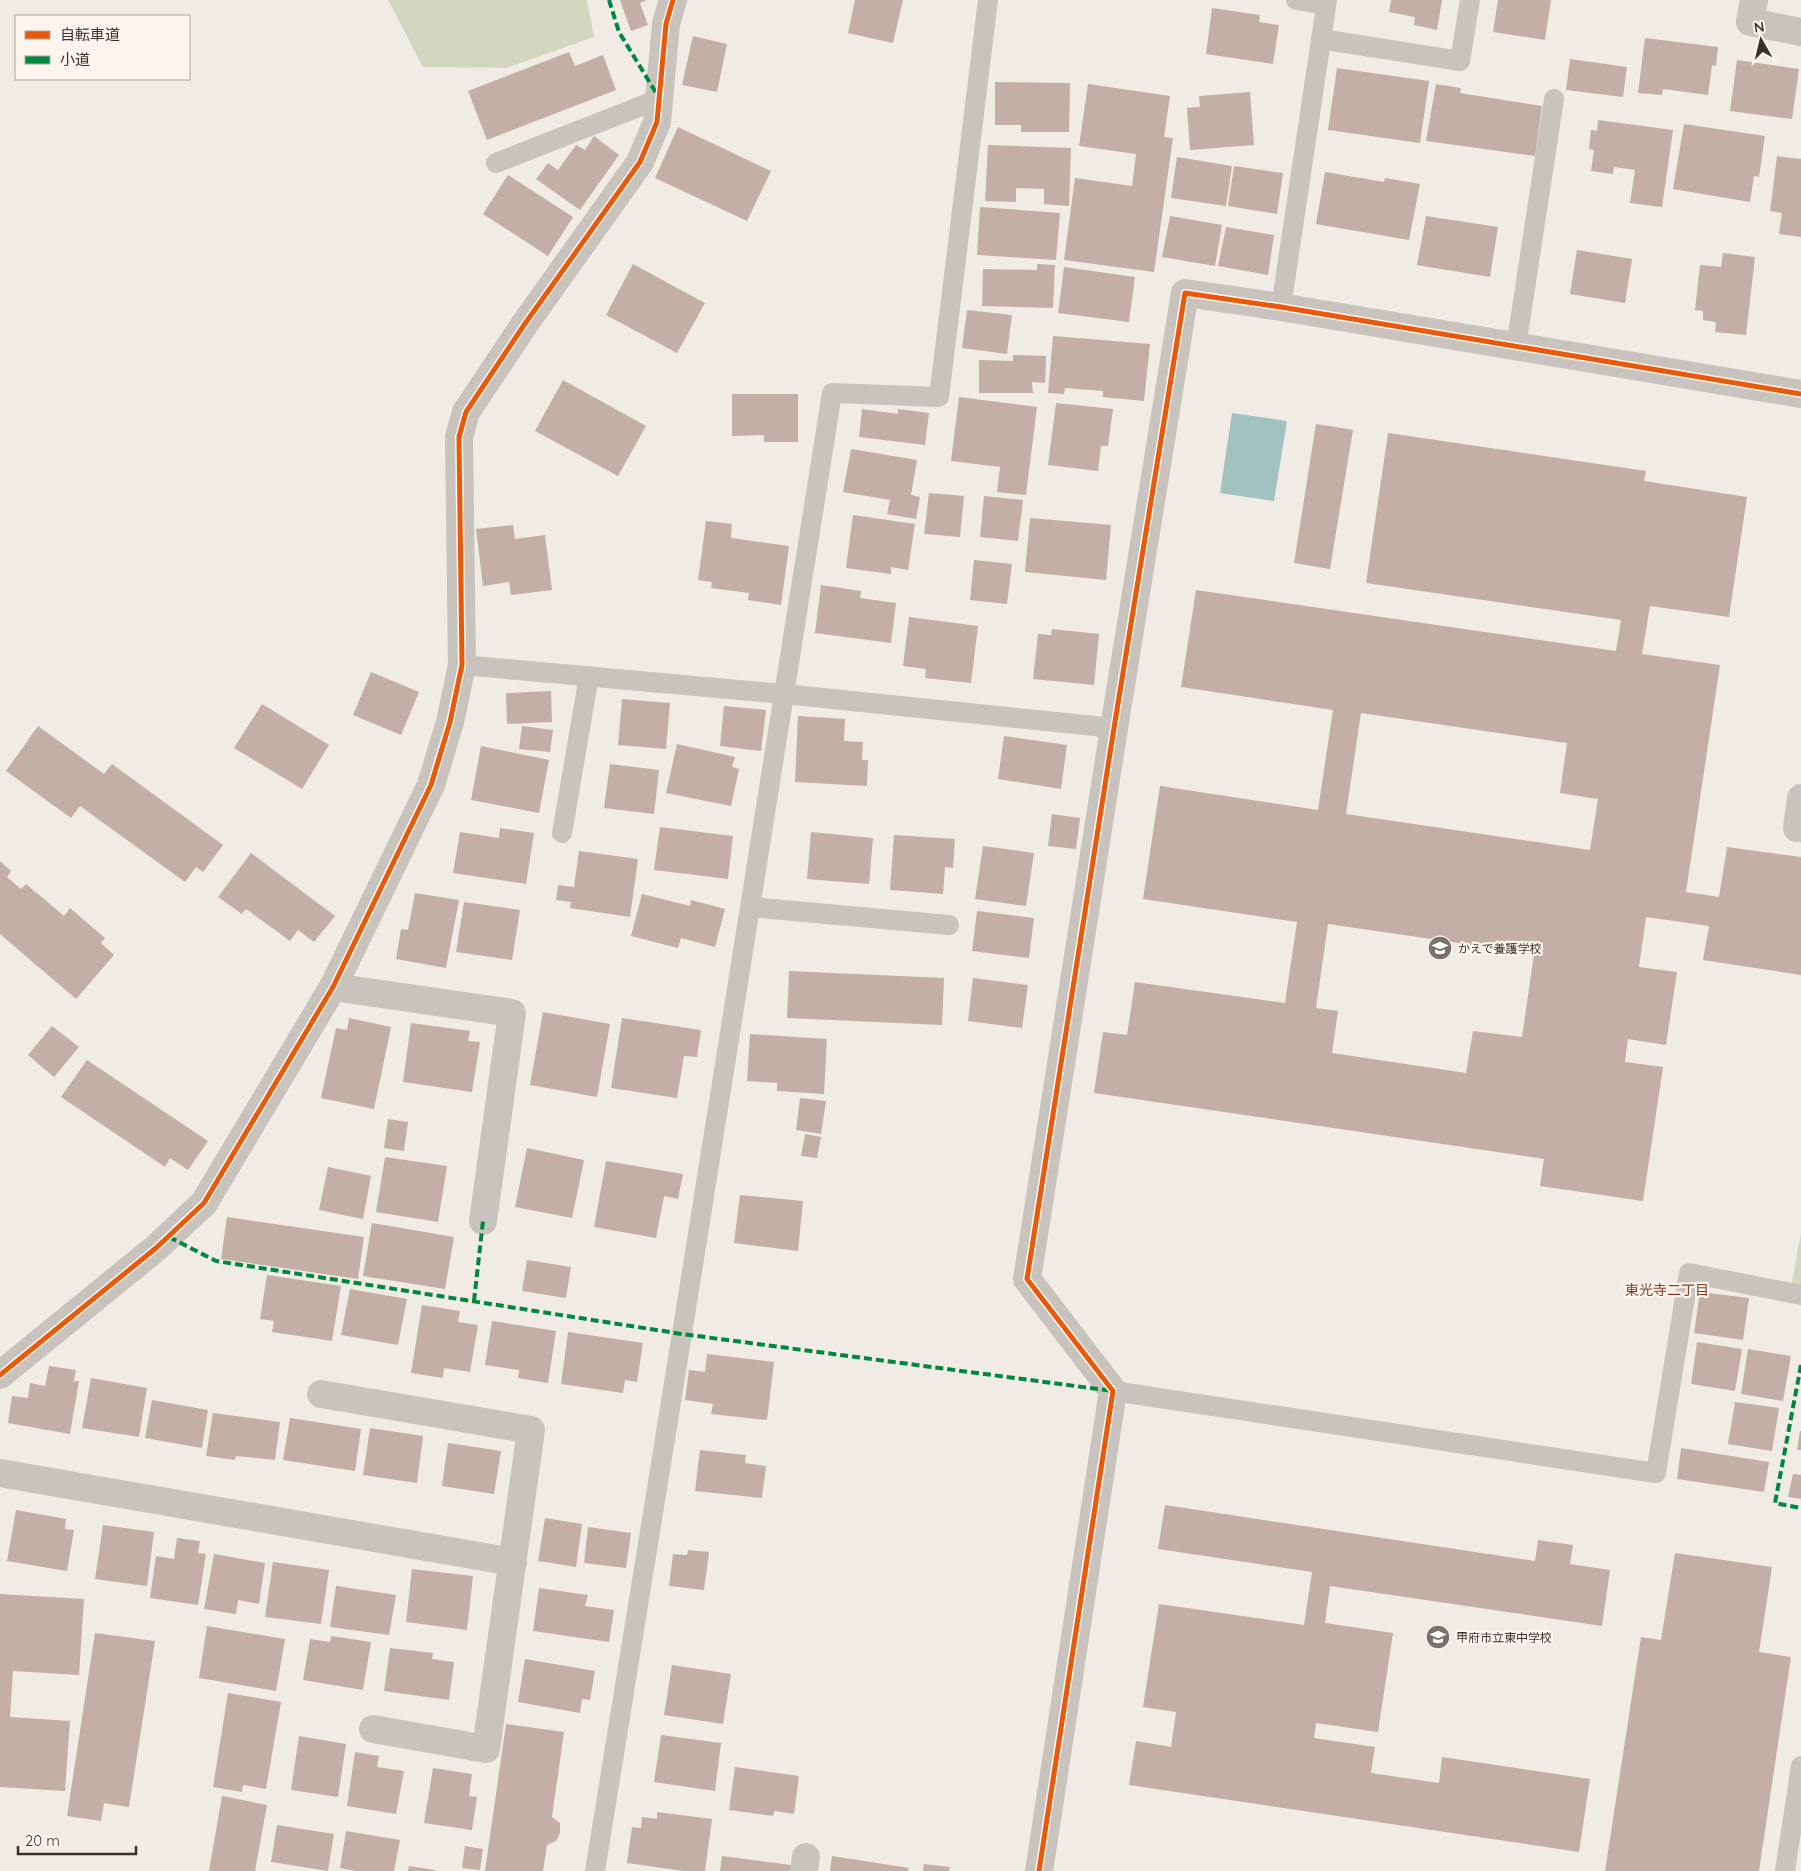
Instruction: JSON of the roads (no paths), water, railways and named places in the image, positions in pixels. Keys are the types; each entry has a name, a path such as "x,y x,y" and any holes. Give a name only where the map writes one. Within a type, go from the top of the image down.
{"street":[{"path":"0,1375 156,1248 204,1203 333,988 431,785 450,722 462,665 459,437 466,412 524,325 640,162 657,122 666,24 673,0"},
{"path":"1754,0 1750,22 1801,32"},
{"path":"1039,1871 1112,1391 1027,1279 1185,294 1281,307 1801,394"},
{"path":"1801,798 1797,828 1801,828"},
{"path":"333,988 512,1013 483,1221"},
{"path":"321,1394 531,1430 486,1749 373,1729"},
{"path":"0,1473 513,1562"}],"lane":[{"path":"595,1871 832,393 939,397 988,0"},
{"path":"1281,307 1326,3 1296,0"},
{"path":"1321,39 1460,61 1470,0"},
{"path":"496,163 659,98"},
{"path":"1516,347 1554,99"},
{"path":"462,665 784,694 1114,728"},
{"path":"562,833 589,676"},
{"path":"750,907 949,925"},
{"path":"1112,1391 1656,1473 1689,1274 1801,1295"},
{"path":"1785,1871 1801,1766"}],"water":[{"path":"1232,413 1287,421 1274,501 1220,493"}],"place":[{"name":"かえで養護学校","path":"1440,948"},
{"name":"甲府市立東中学校","path":"1438,1637"}],"district":[{"name":"東光寺二丁目","path":"1667,1290"}]}
